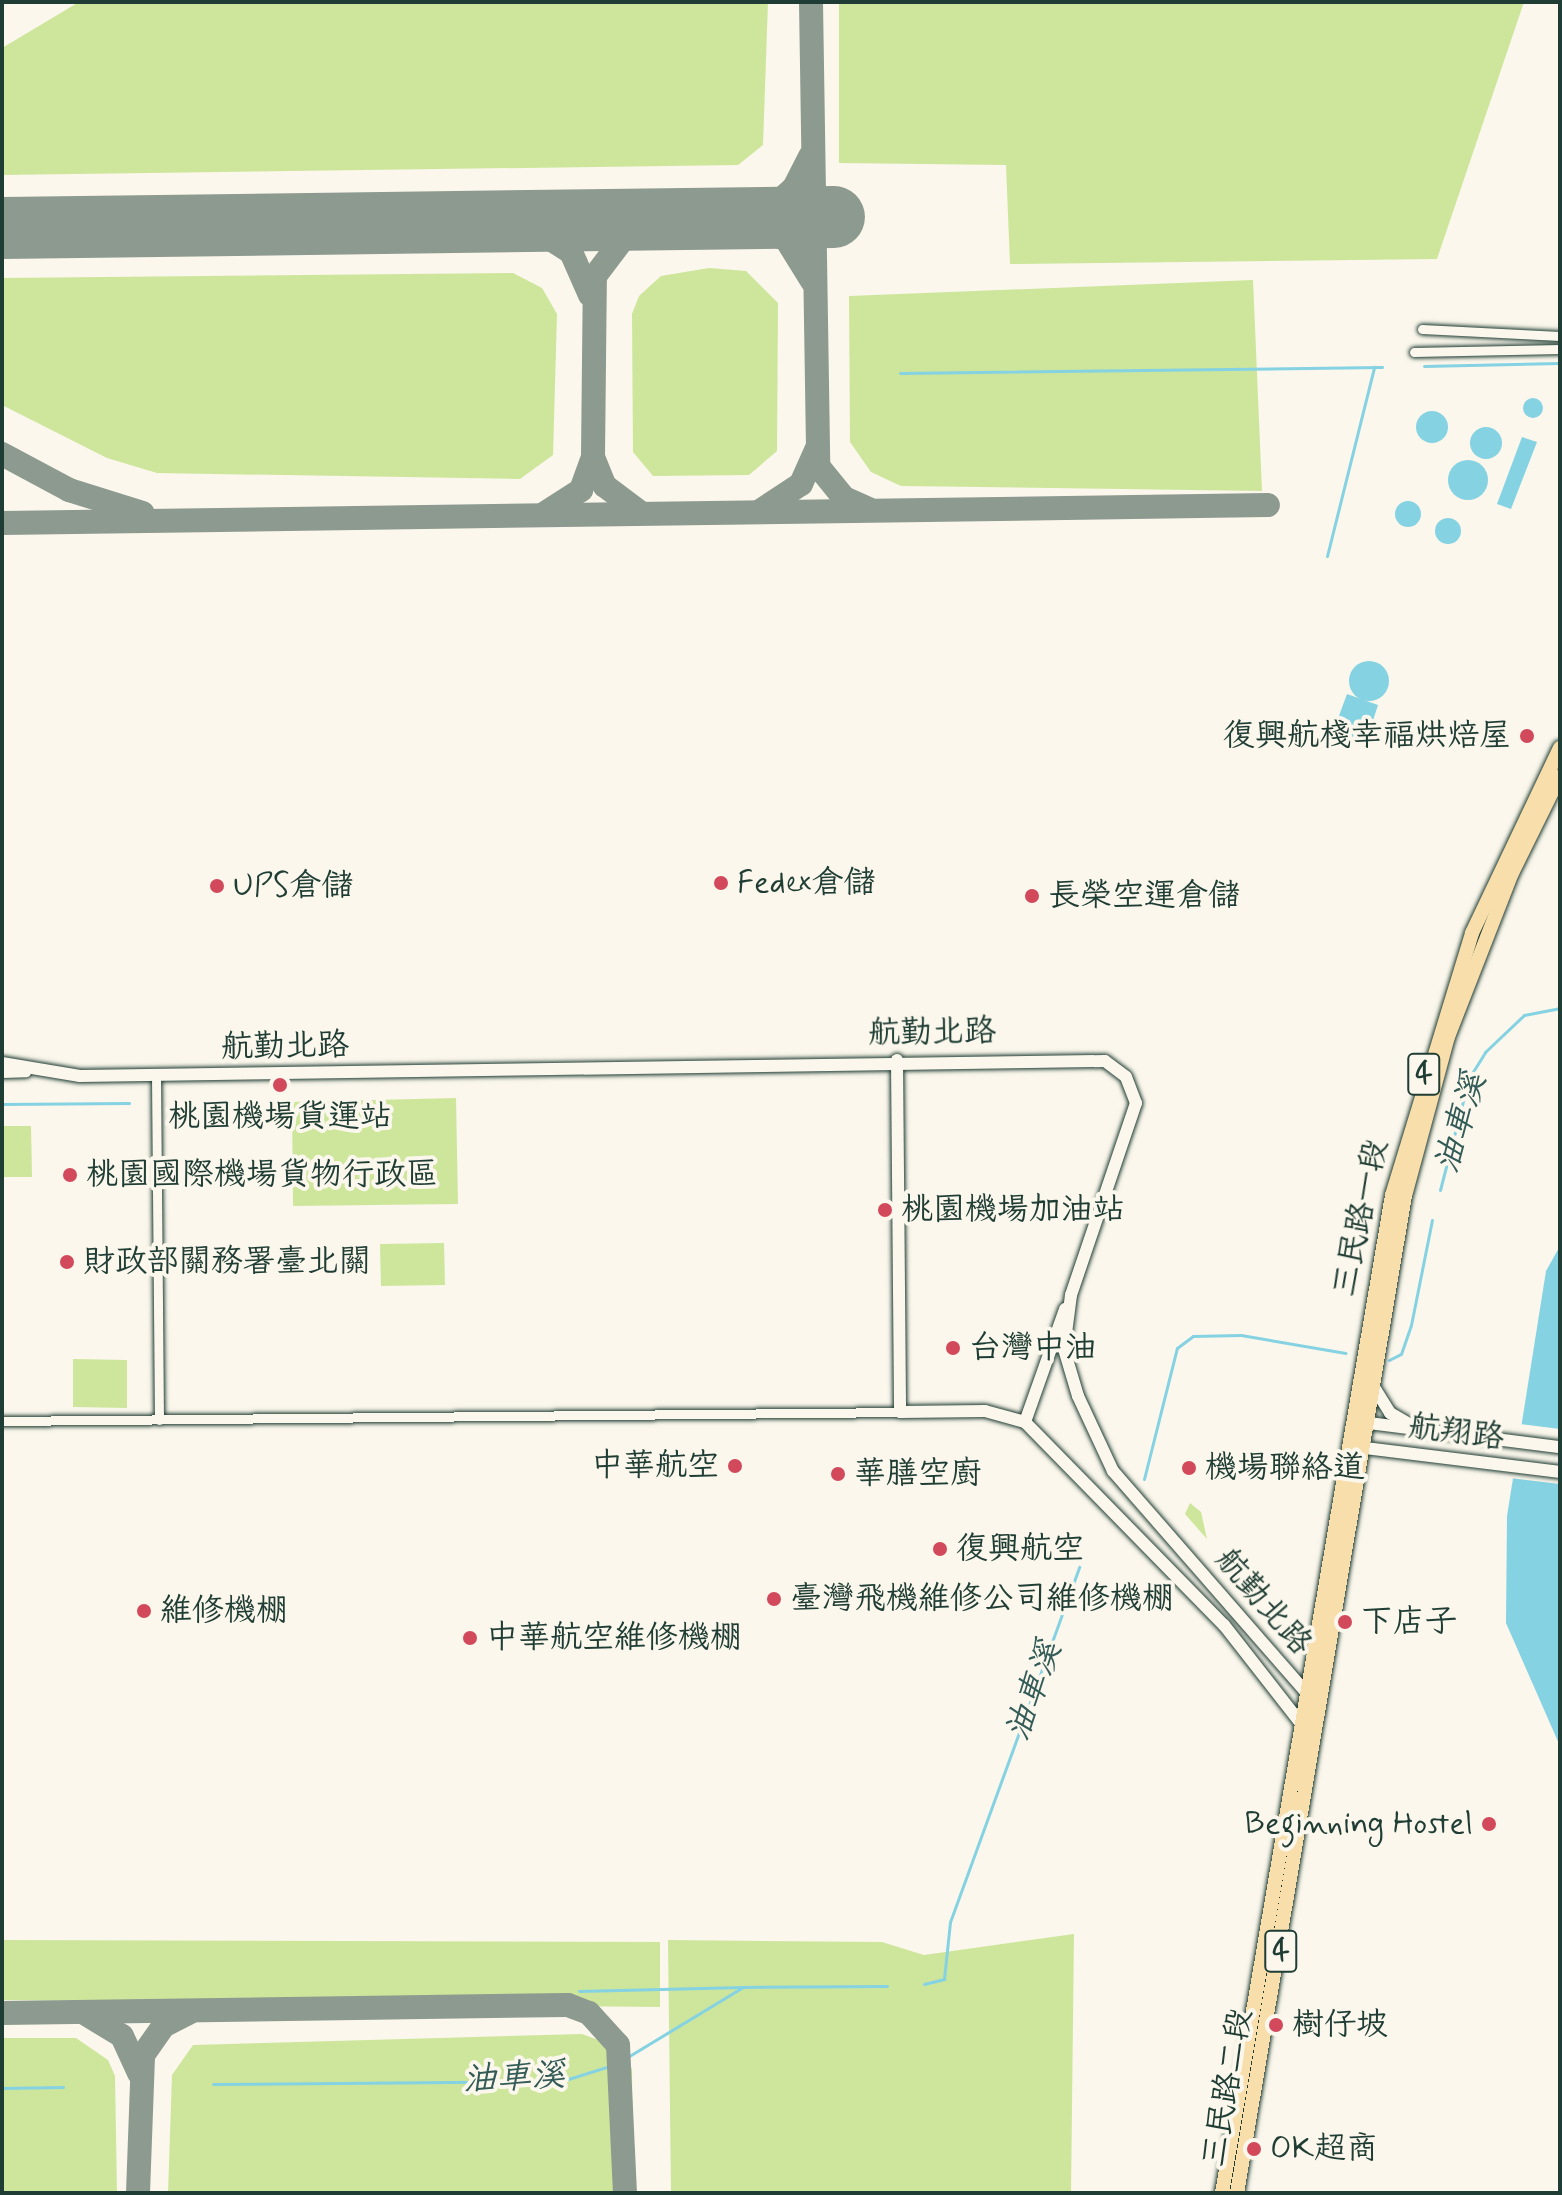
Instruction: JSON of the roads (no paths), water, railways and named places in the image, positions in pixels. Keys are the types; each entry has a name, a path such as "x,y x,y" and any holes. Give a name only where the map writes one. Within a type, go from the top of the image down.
{"main road":[{"name":"三民路一段","path":"1302,1724 1349,1420 1421,1086 1472,933 1560,748"},
{"name":"三民路一段","path":"1320,1708 1371,1382 1405,1196 1448,1037 1512,873 1560,776"},
{"name":"三民路二段","path":"1237,2193 1320,1708"},
{"name":"三民路二段","path":"1222,2193 1302,1724"}],"street":[{"path":"1422,329 1558,336"},
{"path":"1414,352 1557,349"},
{"name":"航勤北路","path":"2,1063 26,1072 156,1075 1091,1056 1126,1077 1135,1089 1133,1119 1071,1295 1064,1349 1091,1435 1113,1471 1320,1708"},
{"path":"897,1060 900,1412"},
{"path":"2,1073 26,1072"},
{"path":"156,1075 159,1420"},
{"path":"1025,1422 1071,1295"},
{"path":"1371,1382 1390,1413 1424,1430"},
{"path":"2,1421 985,1411 1025,1422 1224,1625 1315,1740"},
{"name":"航翔路","path":"1349,1420 1560,1447"},
{"name":"航翔路","path":"1345,1445 1560,1472"}],"water":[{"path":"1533,398 1540,401 1543,408 1540,415 1533,418 1526,415 1523,408 1526,401"},
{"path":"1432,411 1443,416 1448,427 1443,438 1432,443 1421,438 1416,427 1421,416"},
{"path":"1486,427 1497,432 1502,443 1497,454 1486,459 1475,454 1470,443 1475,432"},
{"path":"1522,437 1537,442 1511,509 1497,504"},
{"path":"1468,460 1482,466 1488,480 1482,494 1468,500 1454,494 1448,480 1454,466"},
{"path":"1408,501 1417,505 1421,514 1417,523 1408,527 1399,523 1395,514 1399,505"},
{"path":"1448,518 1457,522 1461,531 1457,540 1448,544 1439,540 1435,531 1439,522"},
{"path":"1369,661 1383,667 1389,681 1383,695 1369,701 1355,695 1349,681 1355,667"},
{"path":"1347,694 1378,705 1368,736 1360,733 1357,740 1333,732"},
{"path":"1560,1246 1560,1746 1506,1623 1507,1516 1546,1271"}],"waterway":[{"path":"1424,366 1560,363"},
{"path":"1327,556 1374,367"},
{"path":"900,373 1382,367"},
{"name":"油車溪","path":"1440,1190 1469,1078 1485,1052 1524,1015 1560,1008"},
{"path":"2,1104 129,1103"},
{"name":"油車溪","path":"1389,1360 1401,1354 1411,1325 1432,1220"},
{"name":"油車溪","path":"1144,1479 1177,1348 1193,1336 1241,1335 1345,1353"},
{"name":"油車溪","path":"924,1984 944,1979 950,1922 1079,1567"},
{"name":"油車溪","path":"213,2084 562,2081 616,2064 743,1987 887,1986"},
{"path":"579,1991 743,1987"},
{"name":"油車溪","path":"2,2088 63,2087"}],"place":[{"name":"復興航棧幸福烘焙屋","path":"1527,736"},
{"name":"Fedex倉儲","path":"721,883"},
{"name":"UPS倉儲","path":"217,886"},
{"name":"長榮空運倉儲","path":"1032,896"},
{"name":"桃園機場貨運站","path":"280,1085"},
{"name":"桃園國際機場貨物行政區","path":"70,1175"},
{"name":"桃園機場加油站","path":"885,1210"},
{"name":"財政部關務署臺北關","path":"67,1262"},
{"name":"台灣中油","path":"953,1348"},
{"name":"中華航空","path":"735,1466"},
{"name":"機場聯絡道","path":"1189,1468"},
{"name":"華膳空廚","path":"838,1474"},
{"name":"復興航空","path":"940,1549"},
{"name":"臺灣飛機維修公司維修機棚","path":"774,1599"},
{"name":"維修機棚","path":"144,1611"},
{"name":"下店子","path":"1345,1622"},
{"name":"中華航空維修機棚","path":"470,1638"},
{"name":"Beginning Hostel","path":"1489,1824"},
{"name":"樹仔坡","path":"1276,2025"},
{"name":"OK超商","path":"1254,2149"}]}
